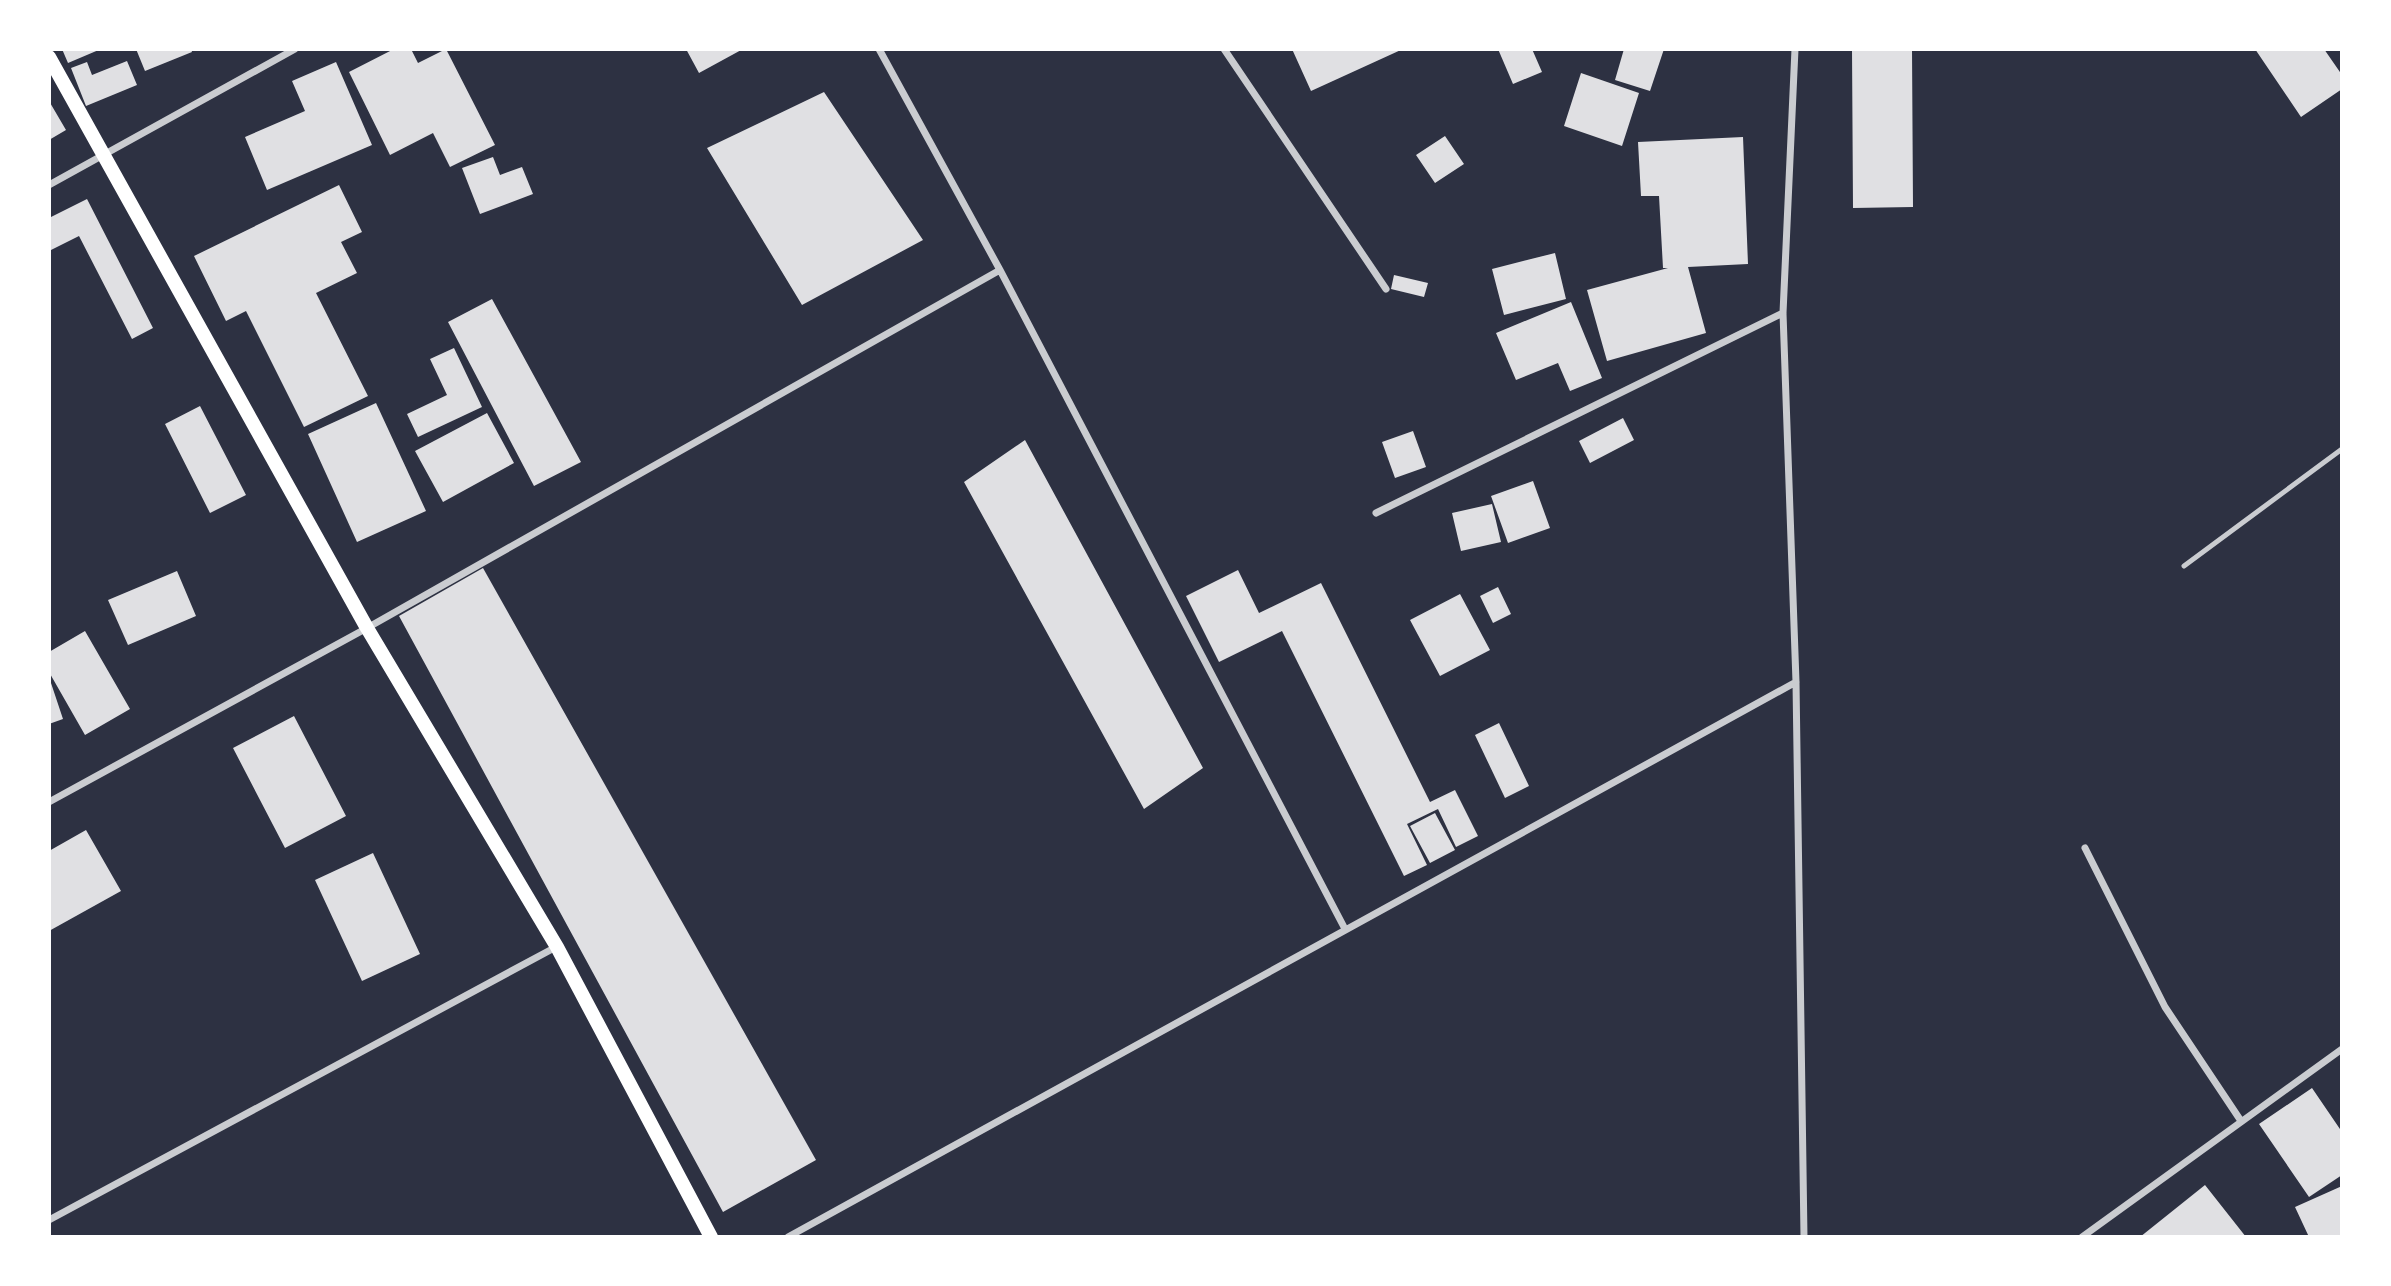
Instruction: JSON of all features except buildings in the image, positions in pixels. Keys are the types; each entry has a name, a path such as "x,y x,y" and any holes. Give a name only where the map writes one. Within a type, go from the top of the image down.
{"main road":[{"path":"49,57 367,628 557,947 710,1237"}],"street":[{"path":"49,185 295,49"},
{"path":"879,49 1000,270 1345,929"},
{"path":"1224,49 1386,289"},
{"path":"1795,49 1783,313 1797,682 1804,1237"},
{"path":"49,802 367,628 1000,270"},
{"path":"1376,513 1783,313"},
{"path":"788,1237 1797,682"},
{"path":"2085,848 2165,1007 2241,1121"},
{"path":"49,1220 557,947"},
{"path":"2082,1237 2342,1049"}],"lane":[{"path":"2184,565 2342,449"}]}
